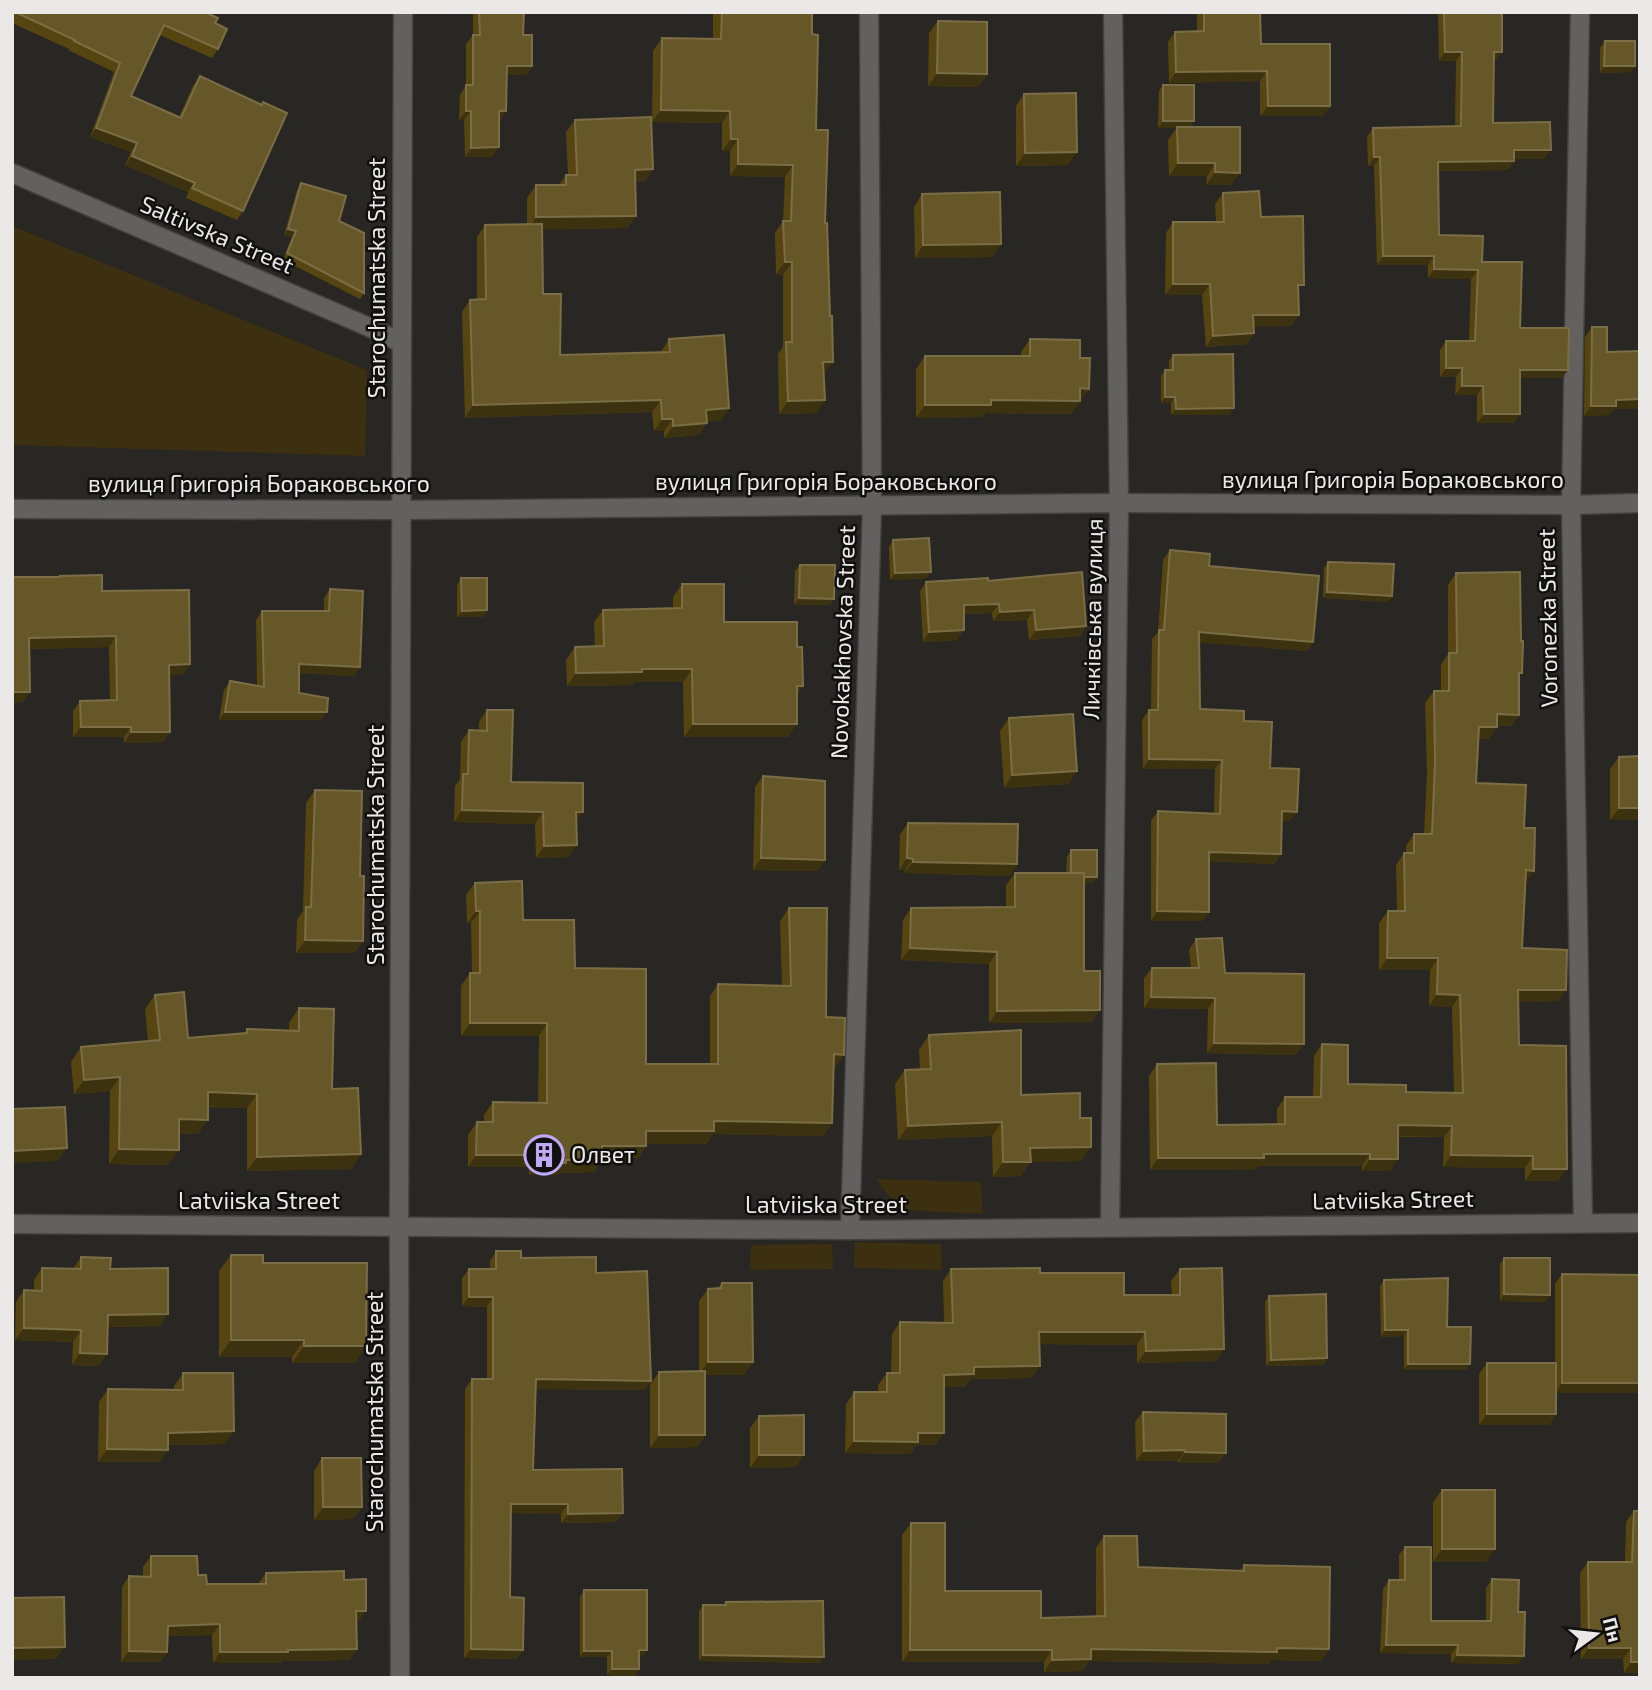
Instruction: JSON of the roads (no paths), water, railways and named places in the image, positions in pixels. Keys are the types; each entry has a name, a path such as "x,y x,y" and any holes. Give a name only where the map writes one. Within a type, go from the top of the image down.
{"street":[{"name":"Starochumatska Street","path":"400,1678 403,12"},
{"name":"Novokakhovska Street","path":"850,1230 872,508 869,12"},
{"name":"Личківська вулиця","path":"1110,1227 1119,503 1113,12"},
{"name":"Voronezka Street","path":"1580,12 1571,505 1583,1223"},
{"name":"Saltivska Street","path":"12,173 401,343"},
{"name":"вулиця Григорія Бораковського","path":"12,509 401,510 872,508 1119,503 1640,503"},
{"name":"Latviiska Street","path":"12,1224 850,1230 1640,1223"}],"place":[{"name":"Олвет","path":"544,1155"}]}
